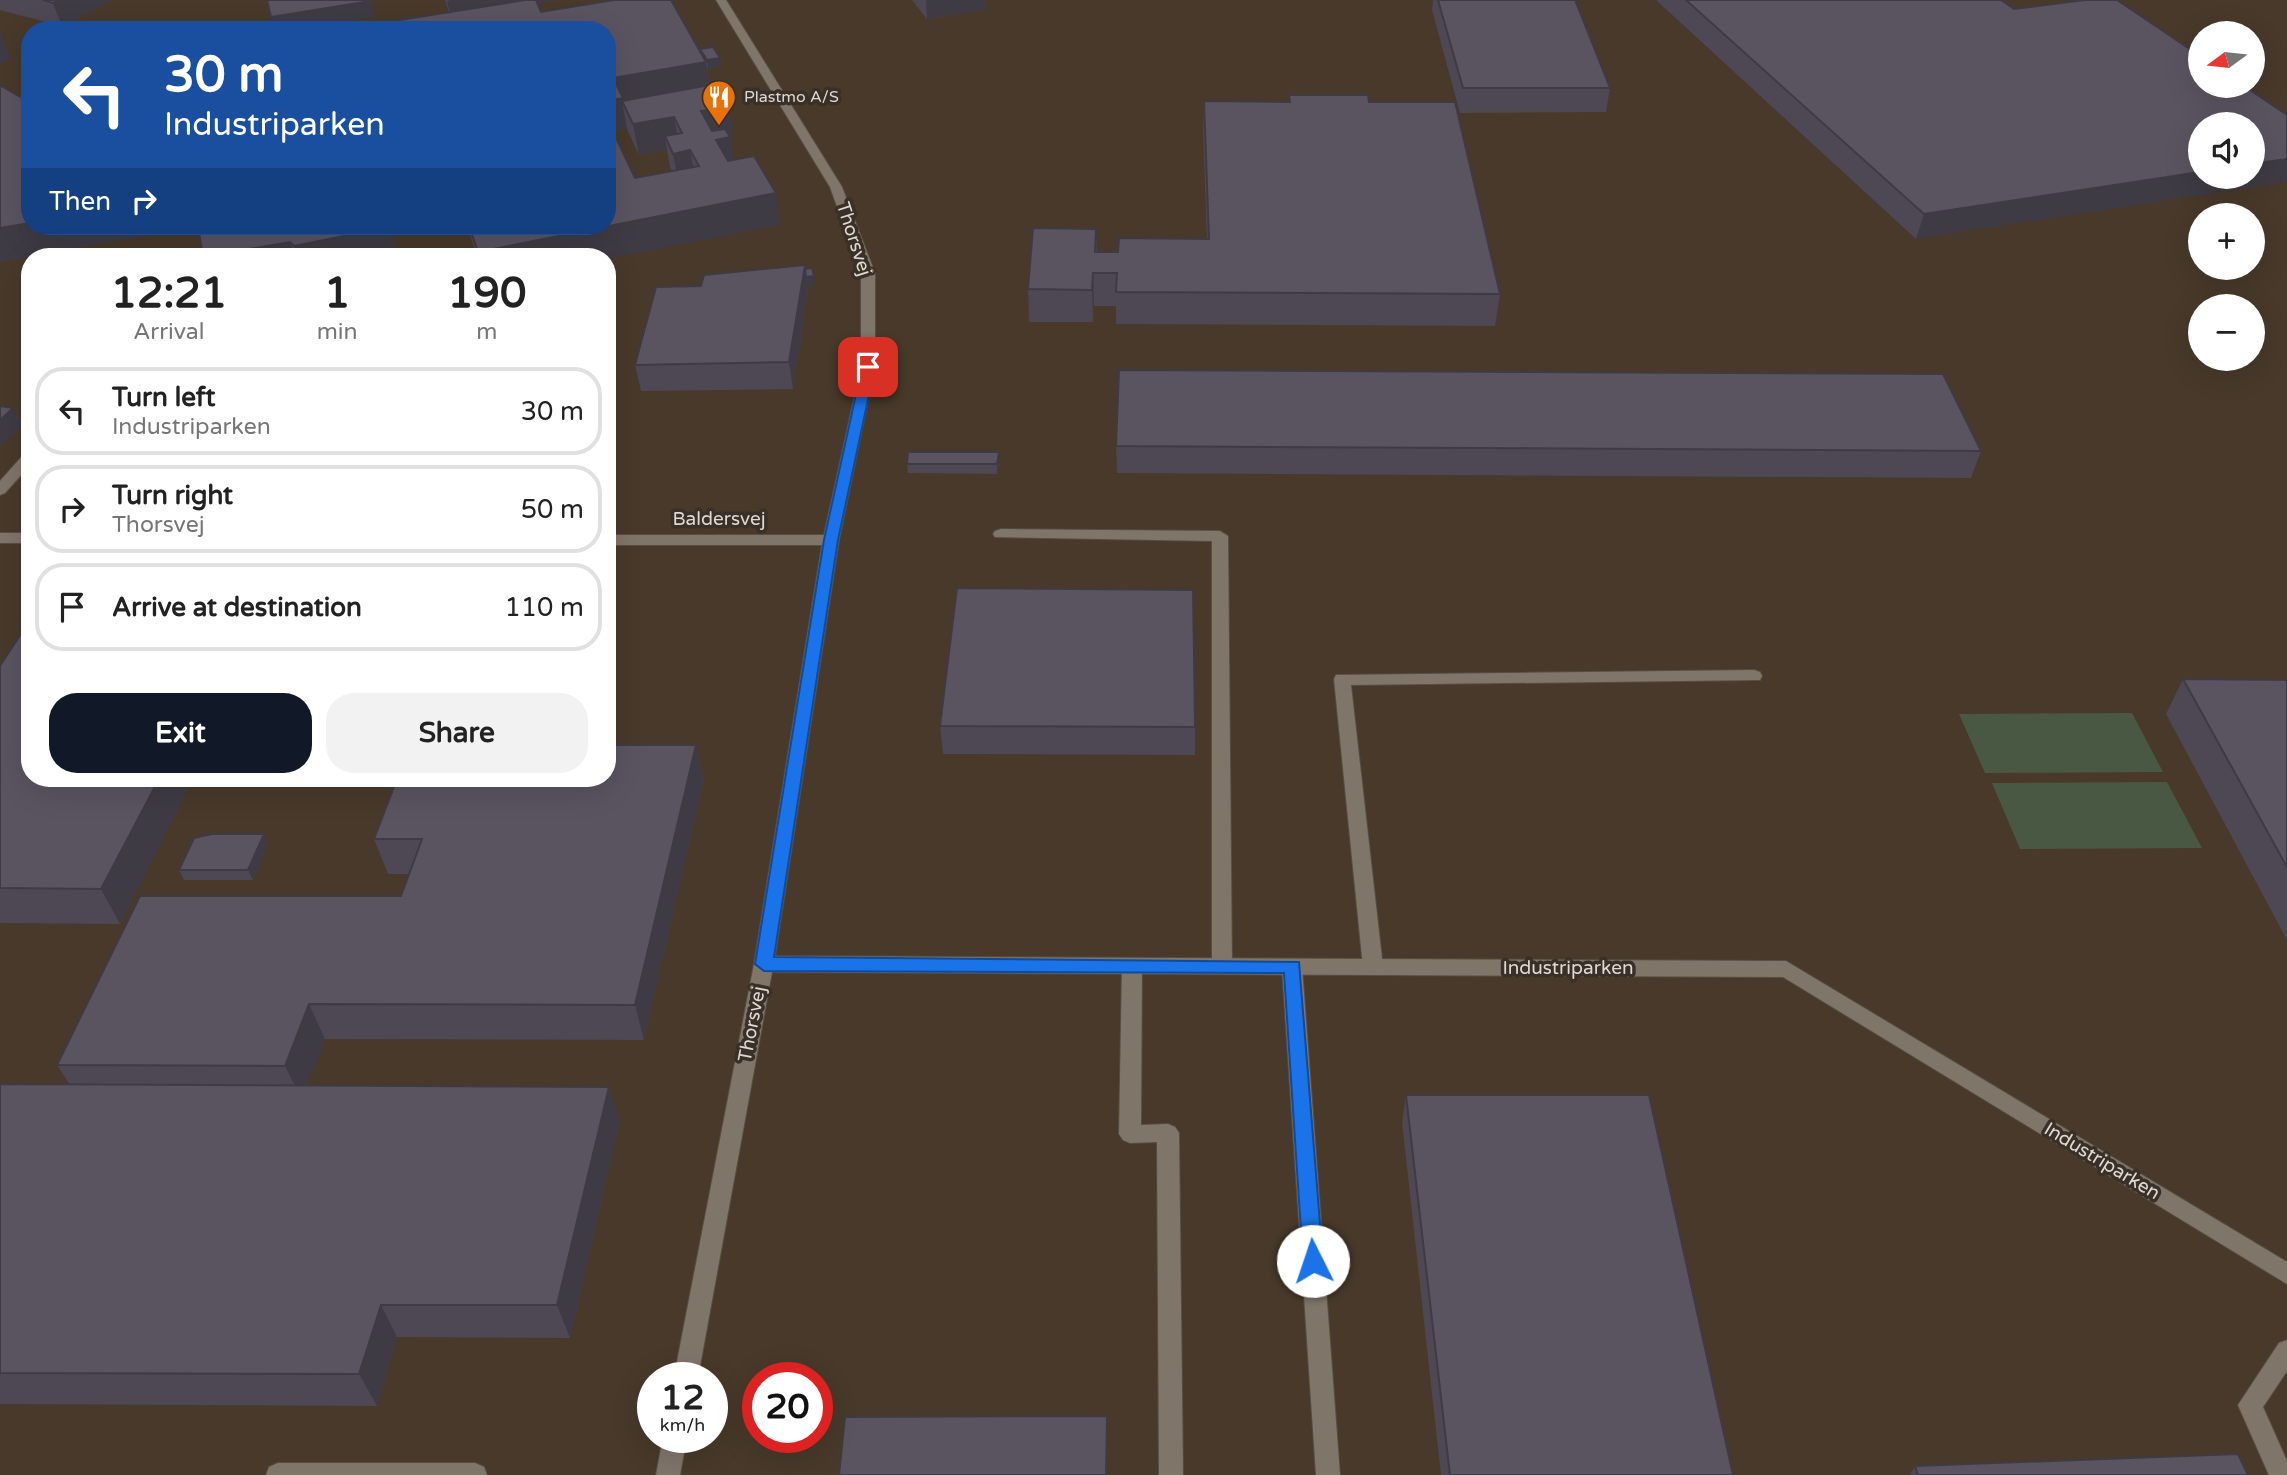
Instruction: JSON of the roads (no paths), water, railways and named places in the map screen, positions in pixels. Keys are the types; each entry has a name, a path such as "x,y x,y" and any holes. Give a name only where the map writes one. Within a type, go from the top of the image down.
{"street":[{"name":"Thorsvej","path":"689,1362 764,964 831,540 868,367 868,273 836,187 721,0"},
{"path":"0,490 21,466"},
{"path":"1001,534 1220,536 1222,966"},
{"path":"0,538 21,538"},
{"name":"Baldersvej","path":"616,540 831,540"},
{"path":"1373,967 1342,679 1754,676"},
{"name":"Industriparken","path":"764,964 1786,969 2287,1274"},
{"path":"1132,965 1130,1134 1168,1133 1171,1475"},
{"path":"1292,967 1328,1475"},
{"path":"2281,1475 2250,1405 2287,1351"},
{"path":"668,1475 672,1453"},
{"path":"278,1475 475,1475"}],"place":[{"name":"Plastmo A/S","path":"719,127"}]}
